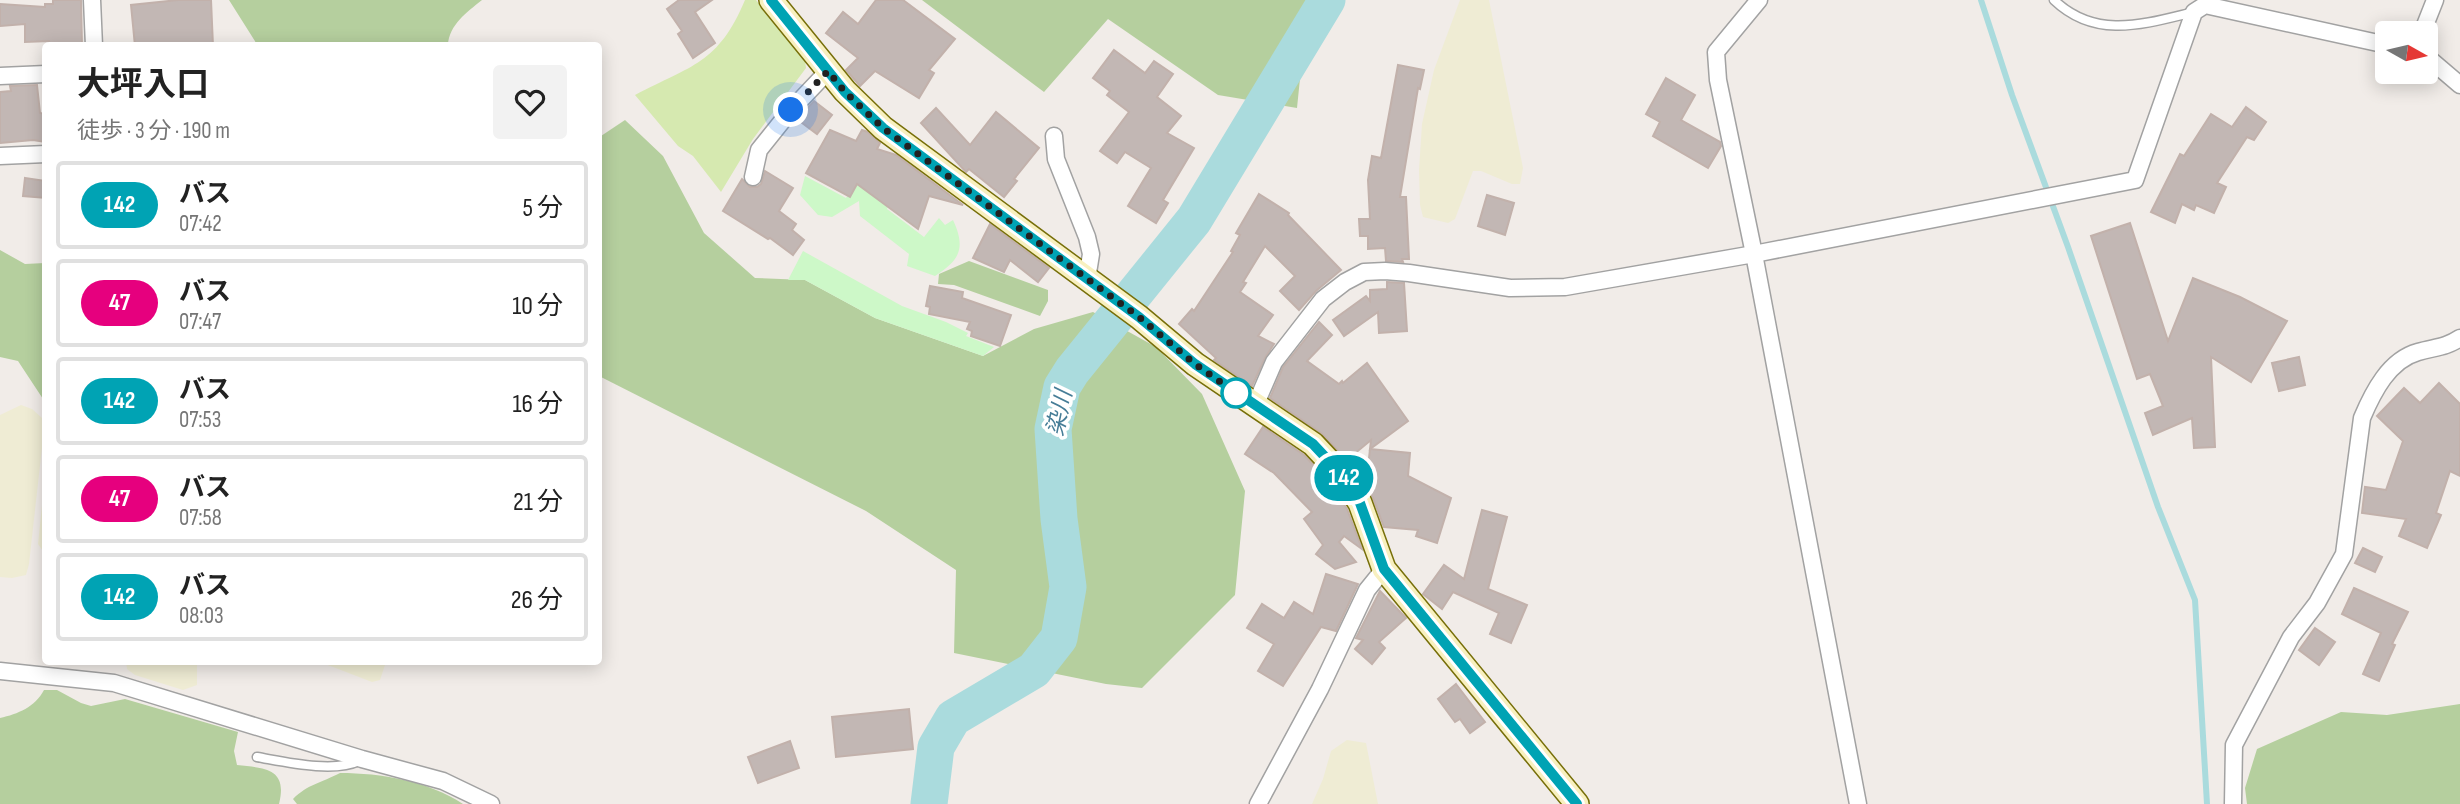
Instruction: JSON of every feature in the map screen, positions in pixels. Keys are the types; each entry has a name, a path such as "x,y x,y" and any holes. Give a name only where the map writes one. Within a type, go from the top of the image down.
{"main road":[{"path":"771,0 845,92 883,128 1139,317 1195,364 1313,444 1342,475 1360,503 1384,569 1577,804"}],"street":[{"path":"92,0 94,42"},
{"path":"1759,0 1716,52 1718,80 1754,254 1858,804"},
{"path":"2427,21 2435,0"},
{"path":"1255,406 1274,362 1323,299 1364,272 1409,273 1510,288 1564,287 1754,254 2135,180 2203,5 2375,43"},
{"path":"2438,66 2460,85"},
{"path":"753,177 760,150 791,110 828,71"},
{"path":"0,76 42,74"},
{"path":"1055,136 1056,159 1087,237 1095,285"},
{"path":"0,156 42,154"},
{"path":"2234,804 2234,745 2291,637 2317,603 2344,554 2362,418 2370,399 2396,362 2416,352 2446,347 2460,338"},
{"path":"1258,804 1321,689 1367,590 1384,569"},
{"path":"0,671 114,683 443,781 491,804"}],"lane":[{"path":"2054,0 2088,23 2123,27 2203,5"},
{"path":"257,757 332,766 348,766 362,759"}],"shaded area":[{"path":"1460,0 1489,0 1523,168 1520,184 1512,184 1481,171 1473,171 1455,219 1448,223 1423,217 1419,170 1422,124 1434,70"},
{"path":"21,405 32,409 42,418 42,448 29,564 26,575 12,578 0,577 0,415"},
{"path":"42,505 42,550 38,544"},
{"path":"126,665 197,665 197,685 183,690 135,675 127,669"},
{"path":"328,665 385,665 380,680 372,682"},
{"path":"1347,740 1366,743 1378,804 1312,804 1331,751"}],"green space":[{"path":"229,0 482,0 455,25 448,42 255,42"},
{"path":"745,0 756,0 805,61 806,68 753,139 721,192 693,156 678,146 635,95 688,69 713,50 735,21"},
{"path":"922,0 1308,0 1297,108 1218,95 1108,19 1044,92"},
{"path":"625,120 663,156 704,233 755,278 805,280 875,318 983,356 1034,329 1093,312 1156,347 1202,394 1245,491 1235,595 1142,688 1106,684 954,653 956,570 866,511 602,378 602,135"},
{"path":"863,174 892,194 887,209 924,237 939,218 945,225 953,220 960,246 955,259 935,276 907,266 909,254 860,216 859,201 832,217 818,215 800,195 805,176 846,198"},
{"path":"0,250 25,264 42,263 42,397 18,361 0,357"},
{"path":"803,251 902,306 946,322 968,333 966,336 994,347 983,356 875,318 805,280 788,280"},
{"path":"969,261 1048,290 1048,301 1040,316 954,285 938,284 939,274"},
{"path":"44,690 57,690 91,706 125,699 238,732 234,751 237,765 272,772 280,783 279,804 0,804 0,718 25,709 36,701"},
{"path":"2460,704 2460,804 2247,804 2245,788 2257,749 2341,712 2387,715"},
{"path":"340,773 372,775 420,784 463,804 297,804 293,799 309,787"}],"building":[{"path":"53,0 81,0 82,42 25,42 25,24 0,26 0,4 45,7 45,4 53,4"},
{"path":"211,0 213,42 135,42 131,5"},
{"path":"679,0 712,0 695,12 715,43 693,58 678,34 682,31 667,9"},
{"path":"876,0 903,0 955,39 929,70 934,73 919,98 875,71 860,86 846,70 858,58 826,33 843,12 858,24"},
{"path":"1114,50 1145,73 1154,61 1173,74 1157,97 1181,116 1167,133 1194,148 1163,200 1168,203 1156,223 1128,206 1151,168 1125,152 1117,163 1100,151 1129,112 1107,95 1110,91 1093,78"},
{"path":"1398,65 1424,70 1420,89 1418,88 1400,197 1406,197 1409,259 1402,259 1403,262 1386,261 1385,248 1368,249 1368,236 1360,236 1359,219 1370,219 1368,180 1372,156 1381,158"},
{"path":"1666,78 1695,95 1681,120 1720,142 1721,146 1708,168 1653,136 1660,122 1646,114"},
{"path":"37,85 42,113 42,141 0,143 0,92 11,91 10,86"},
{"path":"814,101 832,115 817,134 797,119"},
{"path":"2246,107 2266,122 2254,140 2247,137 2217,183 2226,187 2214,213 2196,205 2194,210 2182,204 2175,223 2151,212 2180,154 2184,156 2211,114 2232,127"},
{"path":"936,108 970,145 996,112 1039,148 1014,179 1017,181 1004,197 969,169 966,172 921,123"},
{"path":"830,130 856,141 862,130 868,132 880,143 877,149 896,155 963,205 929,196 918,229 857,184 850,197 806,173"},
{"path":"765,171 793,188 779,211 796,224 792,230 804,240 793,255 770,238 723,211 742,179 750,187 757,187 761,184"},
{"path":"25,178 42,180 42,198 23,196"},
{"path":"1259,194 1289,213 1341,270 1299,310 1280,291 1295,276 1265,246 1243,282 1246,283 1240,292 1273,315 1258,336 1274,344 1252,386 1214,360 1216,358 1179,324 1192,309 1194,311 1233,252 1231,251 1240,235 1236,233"},
{"path":"1487,195 1514,203 1505,235 1478,226"},
{"path":"2130,223 2168,341 2193,278 2240,297 2287,321 2251,382 2211,357 2215,447 2194,448 2192,418 2153,435 2145,413 2163,406 2150,374 2137,379 2091,236"},
{"path":"990,224 1049,268 1038,282 1010,260 1004,272 973,258"},
{"path":"1387,282 1404,283 1407,331 1379,333 1378,312 1344,336 1333,320 1366,296 1370,301 1370,290 1387,289"},
{"path":"930,286 963,292 962,298 1011,315 1000,346 971,336 972,331 967,329 970,322 929,314 930,307 926,306"},
{"path":"1319,322 1332,335 1307,361 1339,384 1367,363 1408,421 1370,449 1371,440 1347,460 1321,433 1270,398 1283,367"},
{"path":"2299,357 2305,385 2279,391 2272,363"},
{"path":"2439,383 2460,404 2460,476 2450,471 2436,513 2441,515 2427,548 2399,536 2406,519 2362,513 2365,487 2386,490 2403,441 2377,416 2404,388 2420,403"},
{"path":"1263,427 1304,455 1331,484 1347,509 1362,549 1344,536 1339,542 1356,562 1335,569 1316,554 1323,545 1304,519 1312,512 1274,473 1245,454"},
{"path":"1370,449 1410,453 1408,476 1451,498 1437,543 1416,536 1418,530 1384,527 1366,486"},
{"path":"1482,510 1507,517 1488,589 1527,605 1511,643 1490,634 1499,613 1453,592 1442,609 1423,594 1444,565 1464,579"},
{"path":"2363,548 2382,557 2375,572 2355,563"},
{"path":"1326,574 1358,584 1336,631 1321,627 1283,686 1258,671 1274,644 1247,628 1262,604 1284,618 1294,602 1313,614"},
{"path":"2354,588 2408,612 2392,644 2395,645 2379,681 2363,674 2381,633 2342,614"},
{"path":"1380,591 1406,618 1379,642 1385,648 1372,664 1355,649 1363,640 1356,638"},
{"path":"2315,628 2335,642 2319,665 2299,650"},
{"path":"1456,684 1485,722 1470,733 1460,719 1455,722 1438,699"},
{"path":"909,709 913,749 836,757 832,717"},
{"path":"790,741 799,768 758,783 748,757"}],"waterway":[{"name":"染川","path":"929,804 936,747 953,718 1034,670 1059,638 1068,587 1059,519 1053,429 1062,387 1194,220 1327,0"},
{"path":"1981,0 2158,507 2195,600 2207,804"}],"bus line":[{"name":"142","path":"771,0 845,92 883,128 1139,317 1195,364 1313,444 1342,475 1360,503 1384,569 1577,804"}],"route":[{"path":"791,110 828,71 845,92 883,128 1139,317 1195,364 1236,393"}]}
